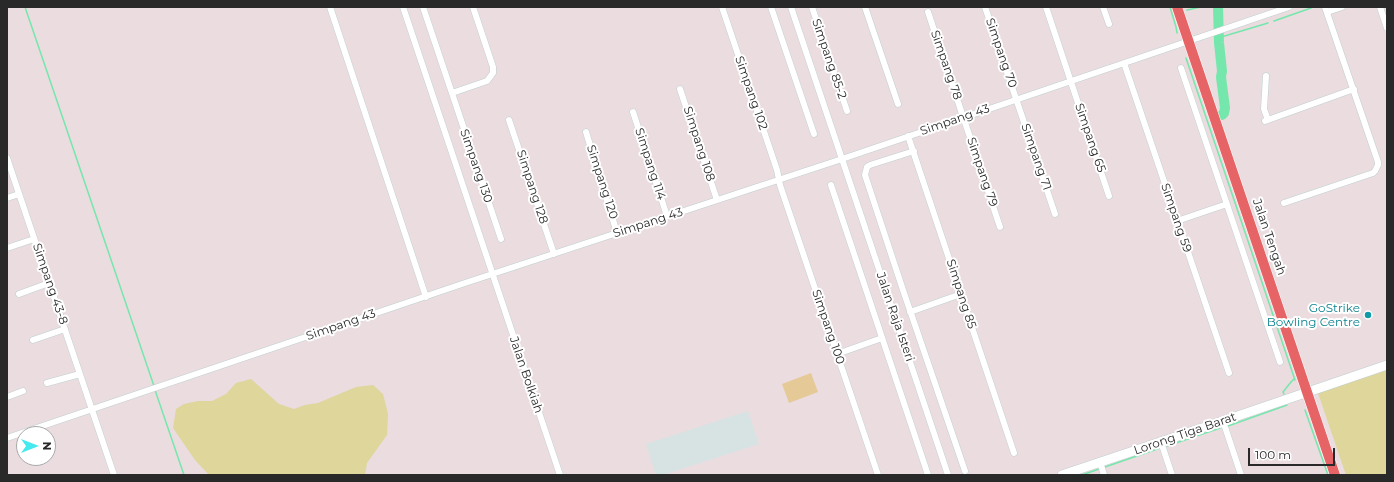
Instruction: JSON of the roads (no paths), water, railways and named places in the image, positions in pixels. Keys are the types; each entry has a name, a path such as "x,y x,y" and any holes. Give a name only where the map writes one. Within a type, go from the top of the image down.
{"main road":[{"name":"Jalan Tengah","path":"1177,7 1335,475"},
{"name":"Lorong Tiga Barat","path":"1062,475 1387,365"}],"street":[{"path":"330,7 426,296"},
{"name":"Jalan Bolkiah","path":"403,7 560,475"},
{"name":"Simpang 130","path":"423,7 501,238"},
{"path":"452,93 487,81 493,73 493,67 472,7"},
{"name":"Simpang 102","path":"722,7 779,179"},
{"path":"771,7 814,134"},
{"name":"Jalan Raja Isteri","path":"791,7 948,475"},
{"name":"Simpang 85-2","path":"812,7 847,111"},
{"path":"865,7 898,104"},
{"name":"Simpang 70","path":"985,7 1016,99"},
{"name":"Simpang 65","path":"1046,7 1109,196"},
{"path":"1103,7 1109,24"},
{"name":"Simpang 43","path":"7,438 1289,7"},
{"path":"1284,203 1373,173 1377,168 1378,162 1326,9 1342,7"},
{"path":"1380,7 1387,28"},
{"name":"Simpang 78","path":"928,12 964,117"},
{"name":"Simpang 59","path":"1124,63 1229,373"},
{"path":"1181,68 1280,362"},
{"path":"1266,76 1264,109 1266,121 1354,89"},
{"name":"Simpang 108","path":"680,89 717,200"},
{"name":"Simpang 71","path":"1016,99 1055,214"},
{"name":"Simpang 114","path":"633,112 667,216"},
{"name":"Simpang 79","path":"964,117 1000,227"},
{"name":"Simpang 128","path":"509,120 554,254"},
{"name":"Simpang 120","path":"586,132 618,233"},
{"name":"Simpang 85","path":"908,136 1014,452"},
{"path":"914,151 867,167 865,171 867,184 965,471"},
{"name":"Simpang 43-8","path":"7,158 114,475"},
{"name":"Simpang 100","path":"779,179 878,475"},
{"path":"831,185 928,475"},
{"path":"7,198 19,194"},
{"path":"1177,221 1227,204"},
{"path":"7,248 34,239"},
{"path":"19,294 49,283"},
{"path":"910,312 961,294"},
{"path":"33,340 65,329"},
{"path":"837,354 882,338"},
{"path":"47,383 80,374"},
{"path":"7,397 23,391"},
{"path":"1223,421 1241,475"},
{"path":"1161,442 1172,475"},
{"path":"1100,462 1104,475"}],"waterway":[{"path":"25,7 154,386"},
{"path":"1170,7 1177,33"},
{"path":"1187,10 1201,7"},
{"path":"1218,7 1219,43 1222,71 1221,77 1225,108 1222,115"},
{"path":"1274,21 1311,8"},
{"path":"1218,38 1268,23"},
{"path":"1186,58 1295,380"},
{"path":"1284,394 1283,392 1294,379"},
{"path":"155,390 184,475"},
{"path":"1228,426 1287,405"},
{"path":"1305,410 1328,475"},
{"path":"1167,446 1220,428"},
{"path":"1105,467 1160,448"},
{"path":"1082,475 1099,469"}],"place":[{"name":"GoStrike Bowling Centre","path":"1368,315"}]}
